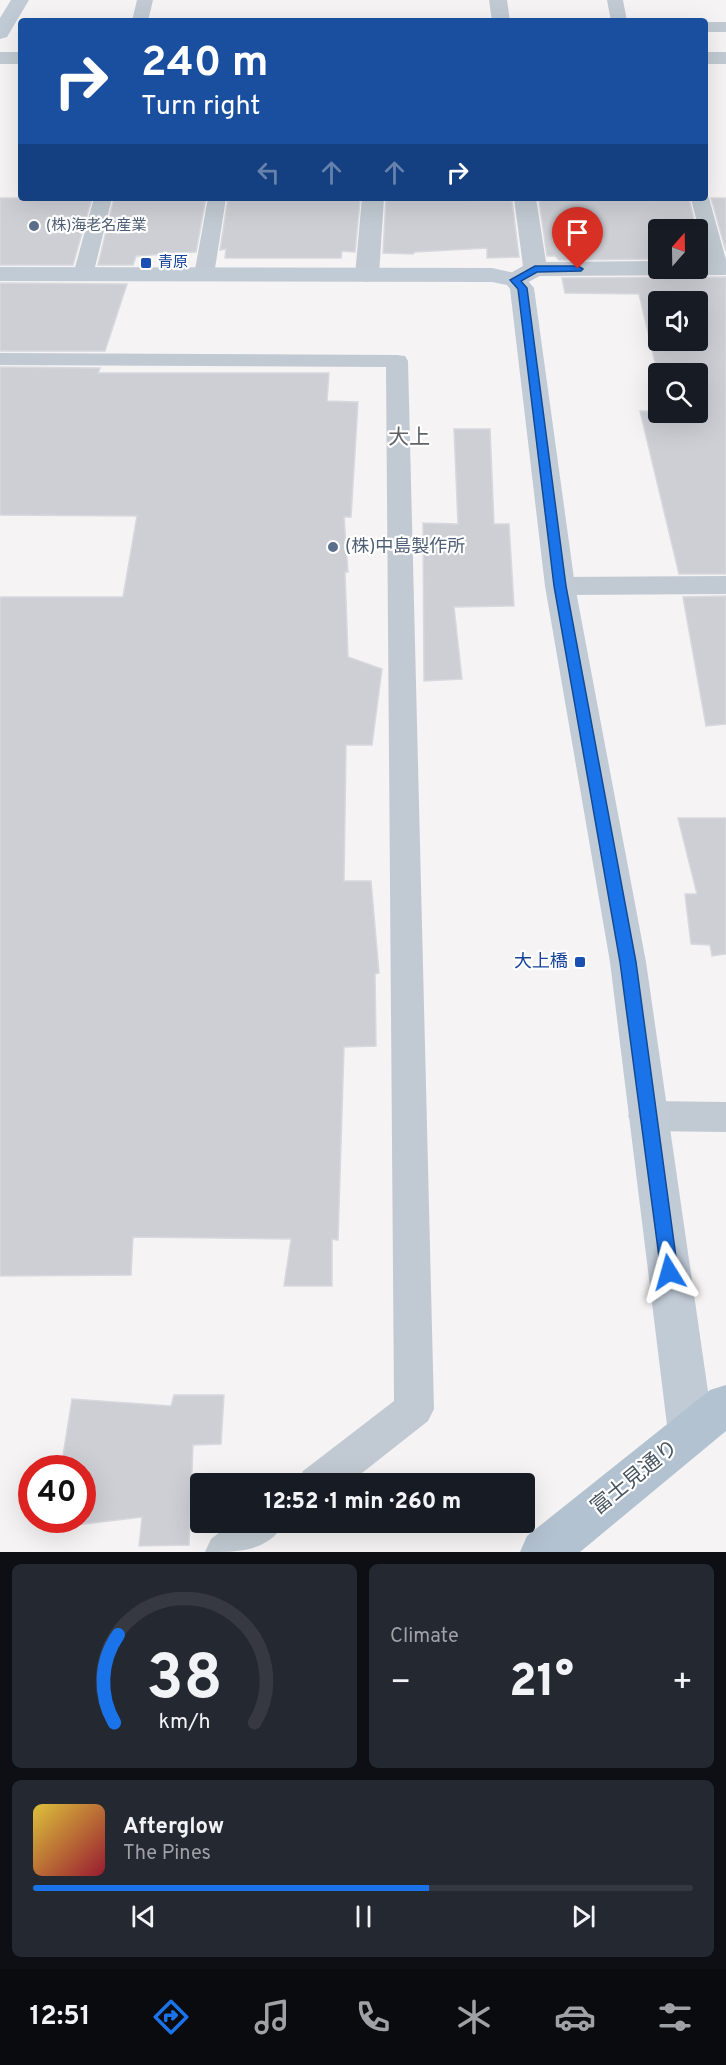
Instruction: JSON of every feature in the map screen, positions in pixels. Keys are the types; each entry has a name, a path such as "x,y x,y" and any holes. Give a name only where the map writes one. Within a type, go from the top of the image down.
{"main road":[{"name":"富士見通り","path":"544,1552 726,1404"}],"street":[{"path":"0,33 20,0"},
{"path":"498,0 501,18"},
{"path":"0,58 18,58"},
{"path":"708,58 726,58"},
{"path":"367,275 373,201"},
{"path":"525,201 525,275 522,288 560,586 628,962 691,1433"},
{"path":"0,274 525,275 648,270"},
{"path":"560,586 726,585"},
{"path":"648,1116 726,1117"}],"lane":[{"path":"141,18 145,0"},
{"path":"615,0 618,18"},
{"path":"708,27 726,27"},
{"path":"83,274 102,201"},
{"path":"204,275 216,201"},
{"path":"701,201 714,268"},
{"path":"0,359 397,361 414,1409 330,1473"},
{"path":"226,1552 251,1533"}],"building":[{"name":"(株)海老名産業","path":"0,198 18,198 18,201 91,201 73,265 0,265"},
{"path":"711,198 726,198 726,251"},
{"path":"113,201 205,201 196,252 136,256 133,265 98,265"},
{"path":"228,201 360,201 355,252 342,251 341,258 225,258 226,249 220,250"},
{"path":"386,201 512,201 519,257 487,258 487,248 415,252 413,254 383,253"},
{"path":"539,201 690,201 694,219 648,219 648,259 559,260 555,256 547,256"},
{"path":"708,277 726,277 726,574 679,574 640,411 648,411 648,423 708,423 708,363 655,363 652,351 708,351 708,291 648,291 648,332 639,294 565,293 562,278 708,279"},
{"path":"0,283 127,284 105,351 0,351"},
{"path":"0,367 100,368 98,373 329,373 327,401 358,402 351,517 344,517 348,572 345,572 348,657 382,669 372,745 346,745 344,881 371,881 379,973 375,974 376,1046 344,1047 338,1240 332,1239 332,1286 284,1286 291,1239 133,1237 131,1275 0,1276 0,597 123,597 137,516 0,515"},
{"path":"454,429 490,429 494,524 509,524 514,606 454,607 462,679 424,681 423,523 458,524"},
{"path":"726,596 726,724 706,726 683,597"},
{"path":"678,818 726,818 726,954 712,956 710,945 691,944 685,894 697,894"},
{"path":"174,1395 224,1395 221,1444 193,1445 192,1473 190,1473 189,1545 139,1546 142,1517 96,1523 96,1455 63,1455 72,1399 171,1406"}],"place":[{"name":"(株)海老名産業","path":"34,226"},
{"name":"青原","path":"146,263"},
{"name":"(株)中島製作所","path":"333,547"},
{"name":"大上橋","path":"580,962"}],"district":[{"name":"大上","path":"409,438"}],"route":[{"path":"578,269 535,269 515,280 522,288 560,586 628,962 669,1272"}]}
